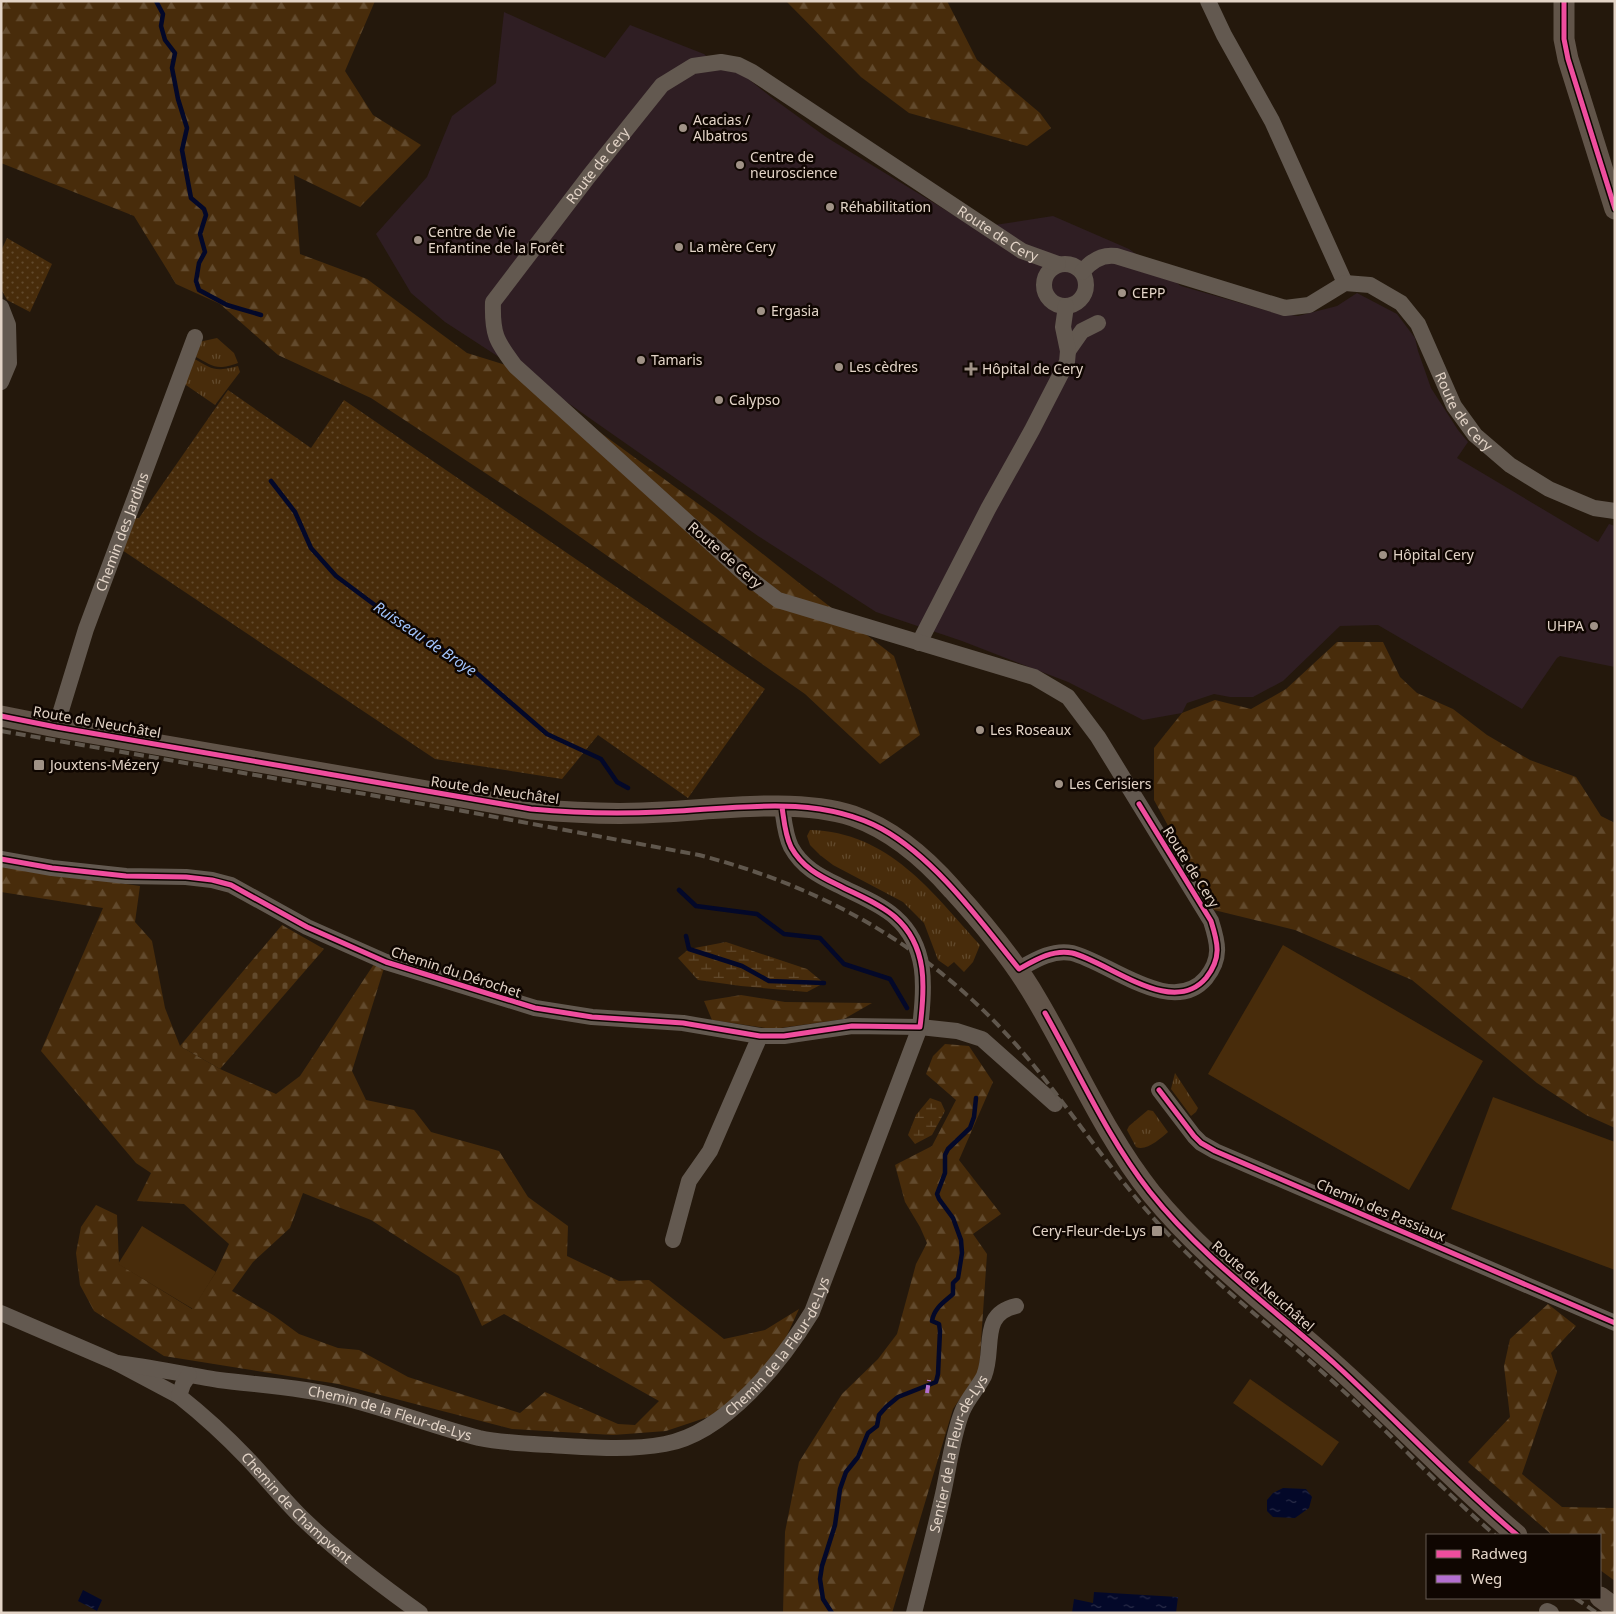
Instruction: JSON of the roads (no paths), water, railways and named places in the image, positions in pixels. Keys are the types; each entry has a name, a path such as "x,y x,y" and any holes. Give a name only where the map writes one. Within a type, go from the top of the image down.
{"main road":[{"path":"1564,1 1564,39 1568,59 1615,209"},
{"name":"Route de Neuchâtel","path":"1,716 532,809 563,812 621,813 782,807 819,808 852,816 884,830 910,848 935,870 981,921 1019,969 1053,1027 1112,1138 1151,1193 1177,1223 1212,1257 1376,1402 1488,1511 1516,1534"},
{"path":"1601,1598 1615,1608"}],"street":[{"path":"1082,272 1088,264 1106,255 1116,256 1285,308 1309,305 1345,283 1272,121 1224,35 1208,1"},
{"name":"Route de Cery","path":"1019,969 1057,952 1072,953 1144,985 1165,992 1179,992 1190,989 1203,981 1211,971 1217,958 1218,942 1211,921 1098,737 1068,697 1034,677 778,600 748,577 514,366 499,346 492,325 492,302 662,85 693,66 721,62 738,65 752,72 1022,251 1058,264"},
{"path":"1058,264 1071,264 1082,272 1086,283 1083,296 1074,304 1066,306 1050,301 1044,290 1044,278 1052,267 1058,264"},
{"name":"Route de Cery","path":"1345,283 1370,285 1401,302 1418,324 1454,406 1475,435 1510,465 1549,489 1594,508 1615,511"},
{"path":"920,643 988,509 1067,362 1068,351 1063,327 1066,306"},
{"path":"1,307 8,325 9,363 1,382"},
{"path":"1068,351 1082,331 1098,323"},
{"name":"Chemin des Jardins","path":"56,727 86,629 195,338"},
{"name":"Chemin de la Fleur-de-Lys","path":"189,1375 289,1388 340,1397 481,1438 509,1442 607,1448 637,1448 667,1444 692,1435 710,1425 743,1400 780,1359 812,1312 920,1027 923,1001 924,976 920,954 910,934 895,918 883,909 807,868 790,846 785,830 782,807"},
{"name":"Chemin du Dérochet","path":"1,859 52,868 126,876 186,877 212,880 231,885 307,927 386,962 471,990 534,1008 592,1017 682,1023 760,1036 784,1036 852,1026 920,1027 957,1031 982,1039 1055,1104"},
{"path":"673,1240 689,1181 710,1152 760,1036"},
{"name":"Chemin des Passiaux","path":"1158,1090 1194,1136 1215,1151 1615,1323"},
{"name":"Sentier de la Fleur-de-Lys","path":"914,1613 934,1535 957,1428 963,1410 984,1376 992,1327 997,1314 1005,1308 1016,1306"},
{"name":"Chemin de Champvent","path":"1,1313 117,1363 179,1396 223,1434 299,1515 333,1548 420,1613"},
{"name":"Chemin de Champvent","path":"117,1363 189,1375"},
{"path":"179,1396 183,1384 189,1375"}],"water":[{"path":"1283,1488 1306,1489 1312,1497 1309,1508 1295,1518 1273,1517 1267,1511 1267,1500 1273,1493"},
{"path":"83,1590 102,1600 97,1611 78,1601"},
{"path":"1094,1592 1178,1597 1176,1613 1072,1613 1074,1599 1093,1603"}],"waterway":[{"path":"156,1 163,14 161,26 165,40 175,53 172,68 178,99 187,128 182,150 191,198 204,209 206,215 200,234 205,252 199,263 196,281 199,290 227,305 261,315"},
{"name":"Ruisseau de Broye","path":"271,481 295,512 311,548 336,576 407,629 465,663 547,734 601,759 617,782 628,788"},
{"name":"Ruisseau de Broye","path":"679,890 696,906 757,914 784,934 820,938 844,964 890,979 907,1008"},
{"path":"686,936 689,949 742,966 769,981 824,983"},
{"name":"Ruisseau de Broye","path":"832,1613 823,1599 820,1579 822,1566 835,1525 840,1489 846,1472 858,1457 868,1433 877,1426 879,1415 886,1407 898,1397 936,1382 940,1331 939,1324 932,1321 933,1316 937,1309 953,1294 953,1283 958,1278 962,1253 961,1240 953,1218 937,1194 945,1173 945,1155 948,1149 970,1128 974,1117 976,1098"}],"railway":[{"path":"1,731 463,811 699,855 750,870 798,888 844,910 887,935 929,963 967,995 1004,1032 1039,1072 1118,1176 1151,1216 1189,1256 1340,1388 1494,1534"},
{"path":"1576,1599 1597,1613"}],"place":[{"name":"Acacias / Albatros","path":"683,128"},
{"name":"Centre de neuroscience","path":"740,165"},
{"name":"Réhabilitation","path":"830,207"},
{"name":"Centre de Vie Enfantine de la Forêt","path":"418,240"},
{"name":"La mère Cery","path":"679,247"},
{"name":"CEPP","path":"1122,293"},
{"name":"Ergasia","path":"761,311"},
{"name":"Tamaris","path":"641,360"},
{"name":"Les cèdres","path":"839,367"},
{"name":"Hôpital de Cery","path":"971,369"},
{"name":"Calypso","path":"719,400"},
{"name":"Hôpital Cery","path":"1383,555"},
{"name":"UHPA","path":"1594,626"},
{"name":"Les Roseaux","path":"980,730"},
{"name":"Jouxtens-Mézery","path":"39,765"},
{"name":"Les Cerisiers","path":"1059,784"},
{"name":"Cery-Fleur-de-Lys","path":"1157,1231"}]}
